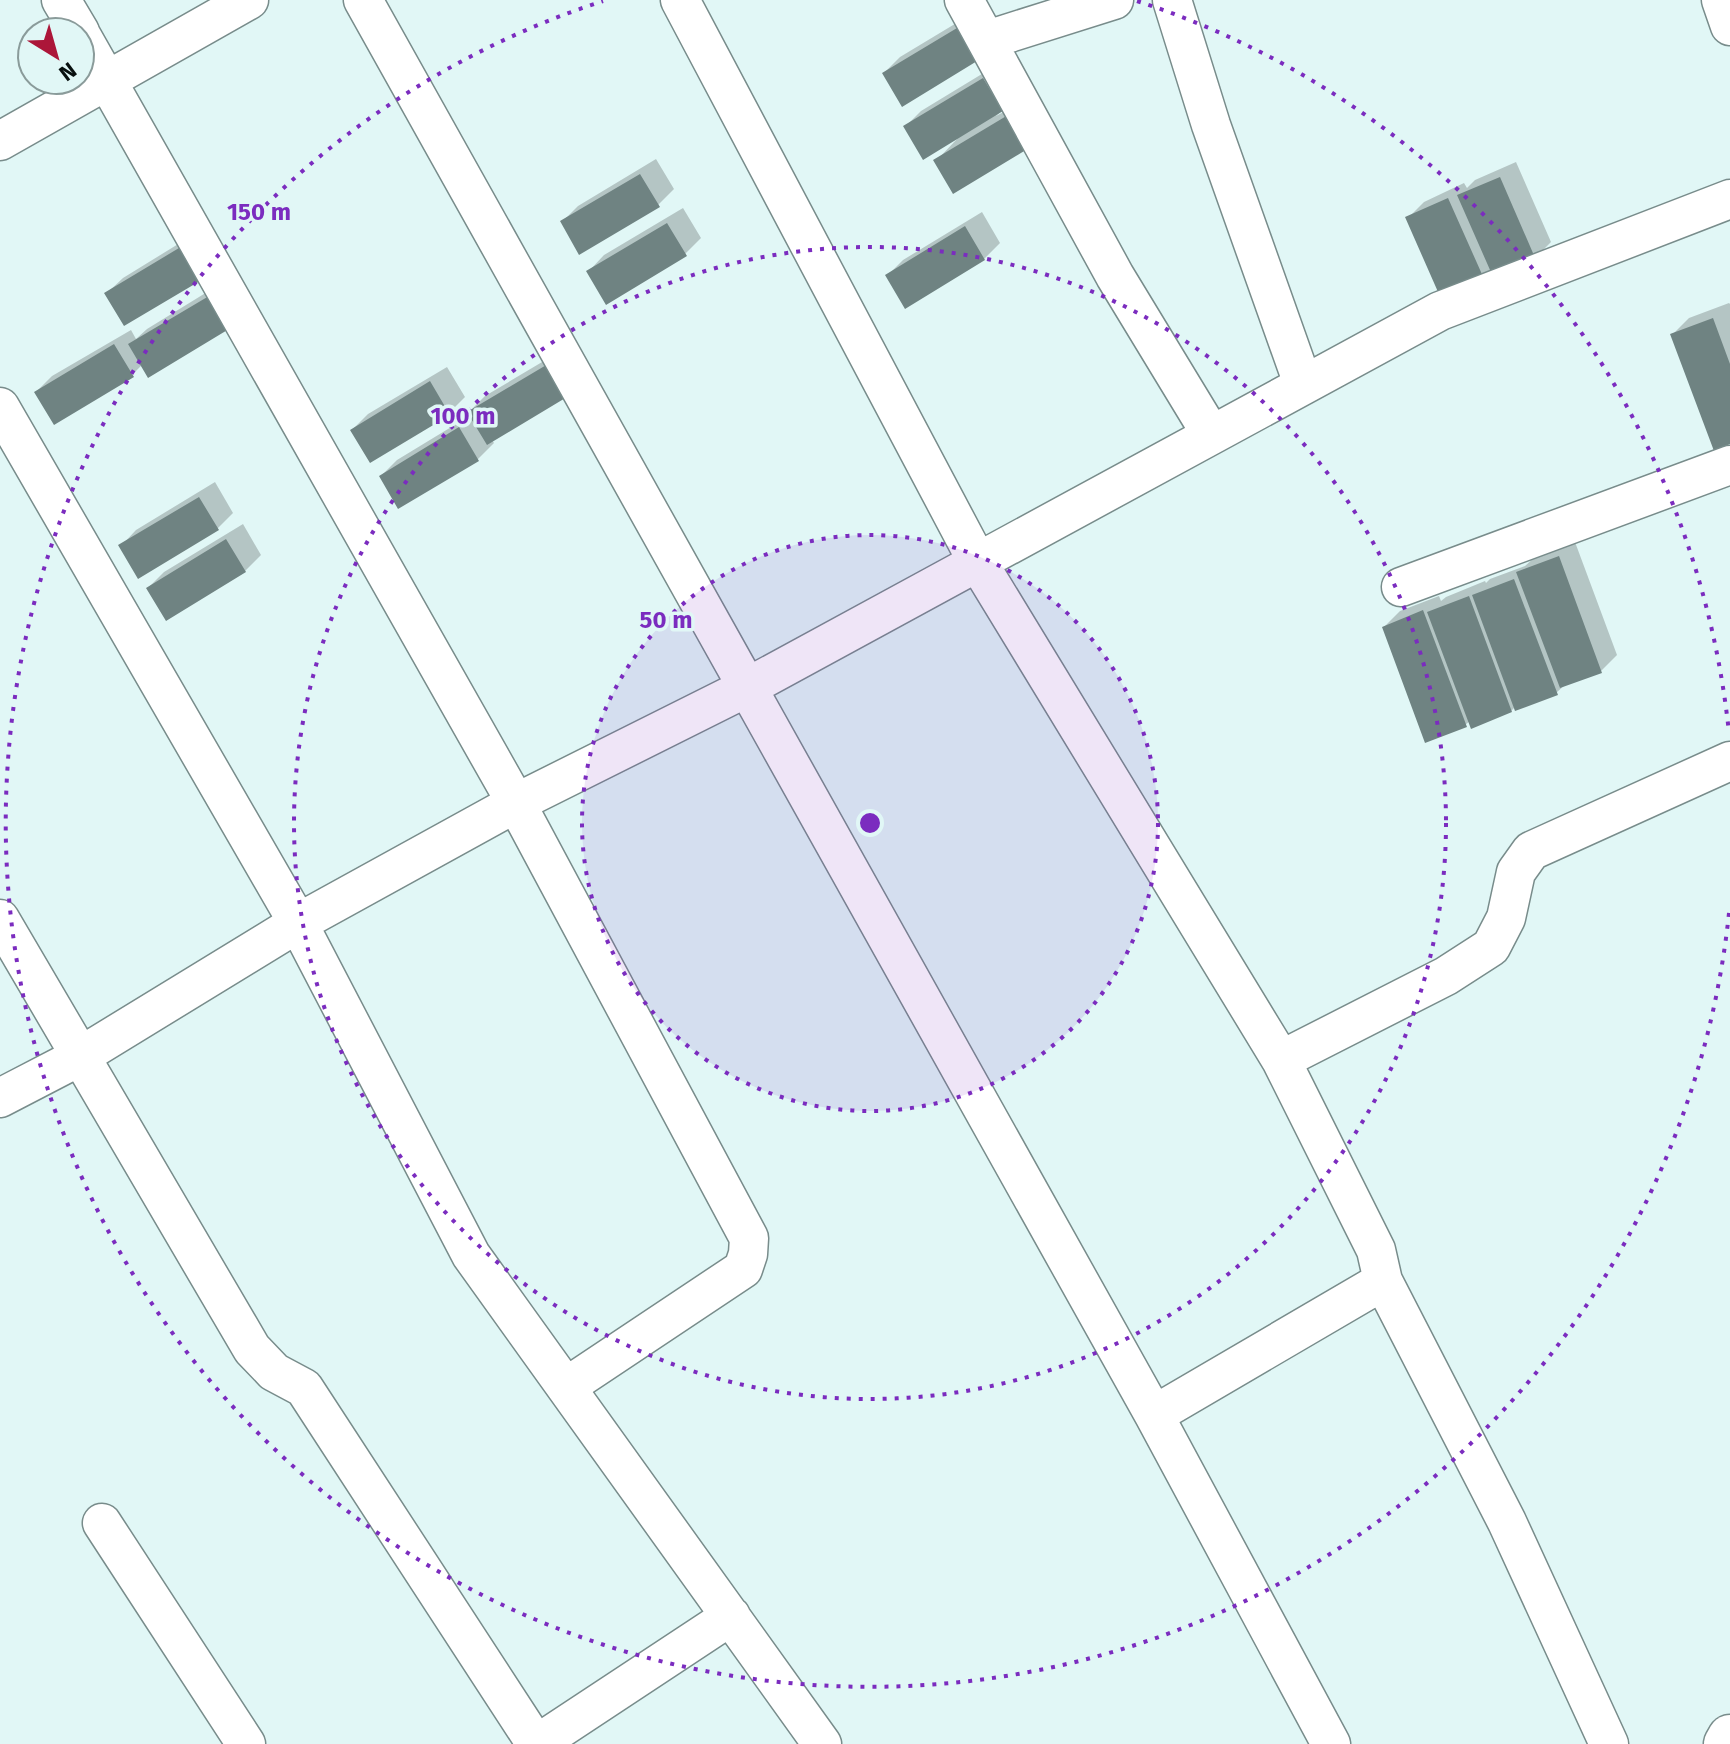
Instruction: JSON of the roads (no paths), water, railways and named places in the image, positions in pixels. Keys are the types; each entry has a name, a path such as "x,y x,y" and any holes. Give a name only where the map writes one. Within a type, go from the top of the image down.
{"street":[{"path":"0,141 249,0"},
{"path":"363,0 1154,1415 1331,1744"},
{"path":"680,0 977,561 1281,1060 1376,1250 1383,1281 1507,1522 1609,1744"},
{"path":"964,0 1115,276 1211,434"},
{"path":"987,40 1114,0"},
{"path":"1172,0 1211,125 1303,384"},
{"path":"1721,0 1730,26"},
{"path":"96,60 516,803 749,1238 743,1269 566,1387"},
{"path":"0,1098 79,1057 298,923 516,803 746,688 1440,311 1730,199"},
{"path":"0,407 298,923 471,1255 822,1744"},
{"path":"1401,587 1730,465"},
{"path":"1281,1060 1446,976 1491,947 1506,918 1516,872 1531,851 1730,761"},
{"path":"0,919 252,1349 274,1372 304,1388 536,1744 731,1616"},
{"path":"1154,1415 1383,1281"},
{"path":"102,1523 246,1744"},
{"path":"1726,1744 1730,1737"}]}
